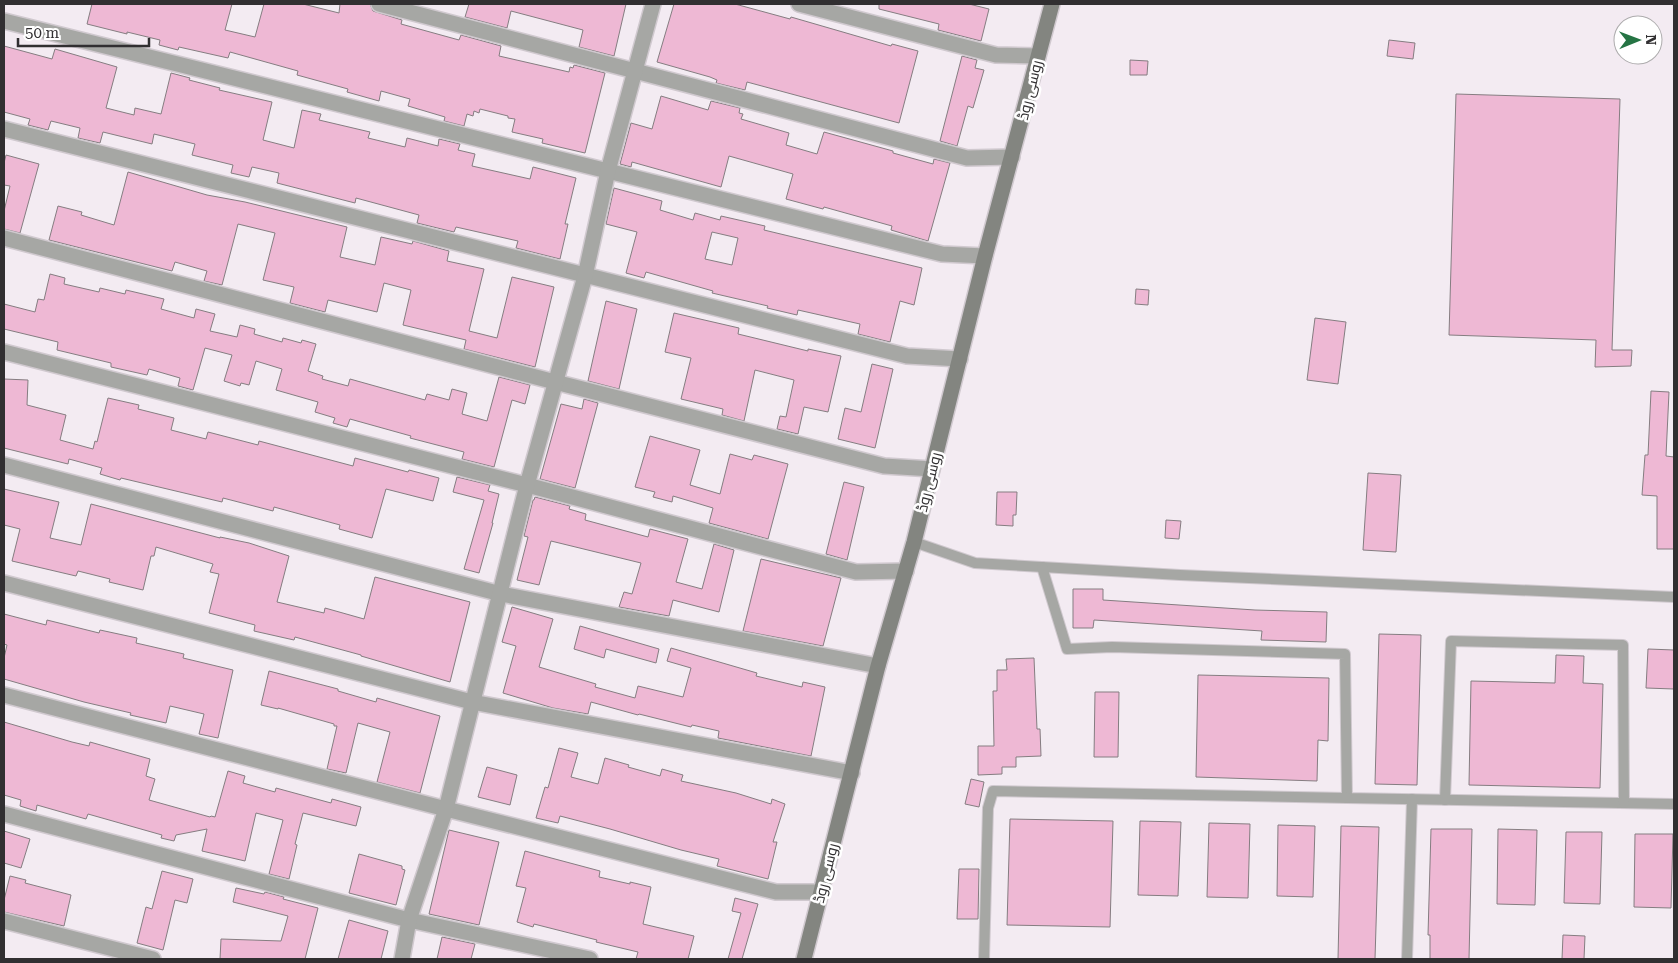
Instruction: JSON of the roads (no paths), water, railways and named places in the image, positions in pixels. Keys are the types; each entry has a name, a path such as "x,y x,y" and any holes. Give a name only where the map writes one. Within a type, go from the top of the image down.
{"main road":[{"name":"روسی روڈ","path":"804,959 878,666 914,542 985,256 1052,4"}],"street":[{"path":"379,4 967,158 1012,157"},
{"path":"402,959 409,920 446,810 527,485 585,276 608,171 653,4"},
{"path":"799,4 996,55 1038,56"},
{"path":"4,21 942,254 985,256"},
{"path":"4,128 908,356 960,359"},
{"path":"4,238 884,466 932,469"},
{"path":"4,352 527,485 856,572 906,571"},
{"path":"4,466 501,594 878,666"},
{"path":"4,583 472,702 852,773"},
{"path":"4,696 446,810 776,892 821,892"},
{"path":"4,814 409,920 590,959"},
{"path":"4,922 153,959"}],"lane":[{"path":"914,542 976,562 1042,567 1180,576 1674,597"},
{"path":"1042,567 1067,649 1112,647 1345,654 1347,798"},
{"path":"1445,800 1451,641 1461,641 1623,645 1624,803"},
{"path":"984,959 988,808 993,791 1674,804"},
{"path":"1408,959 1412,799"}]}
